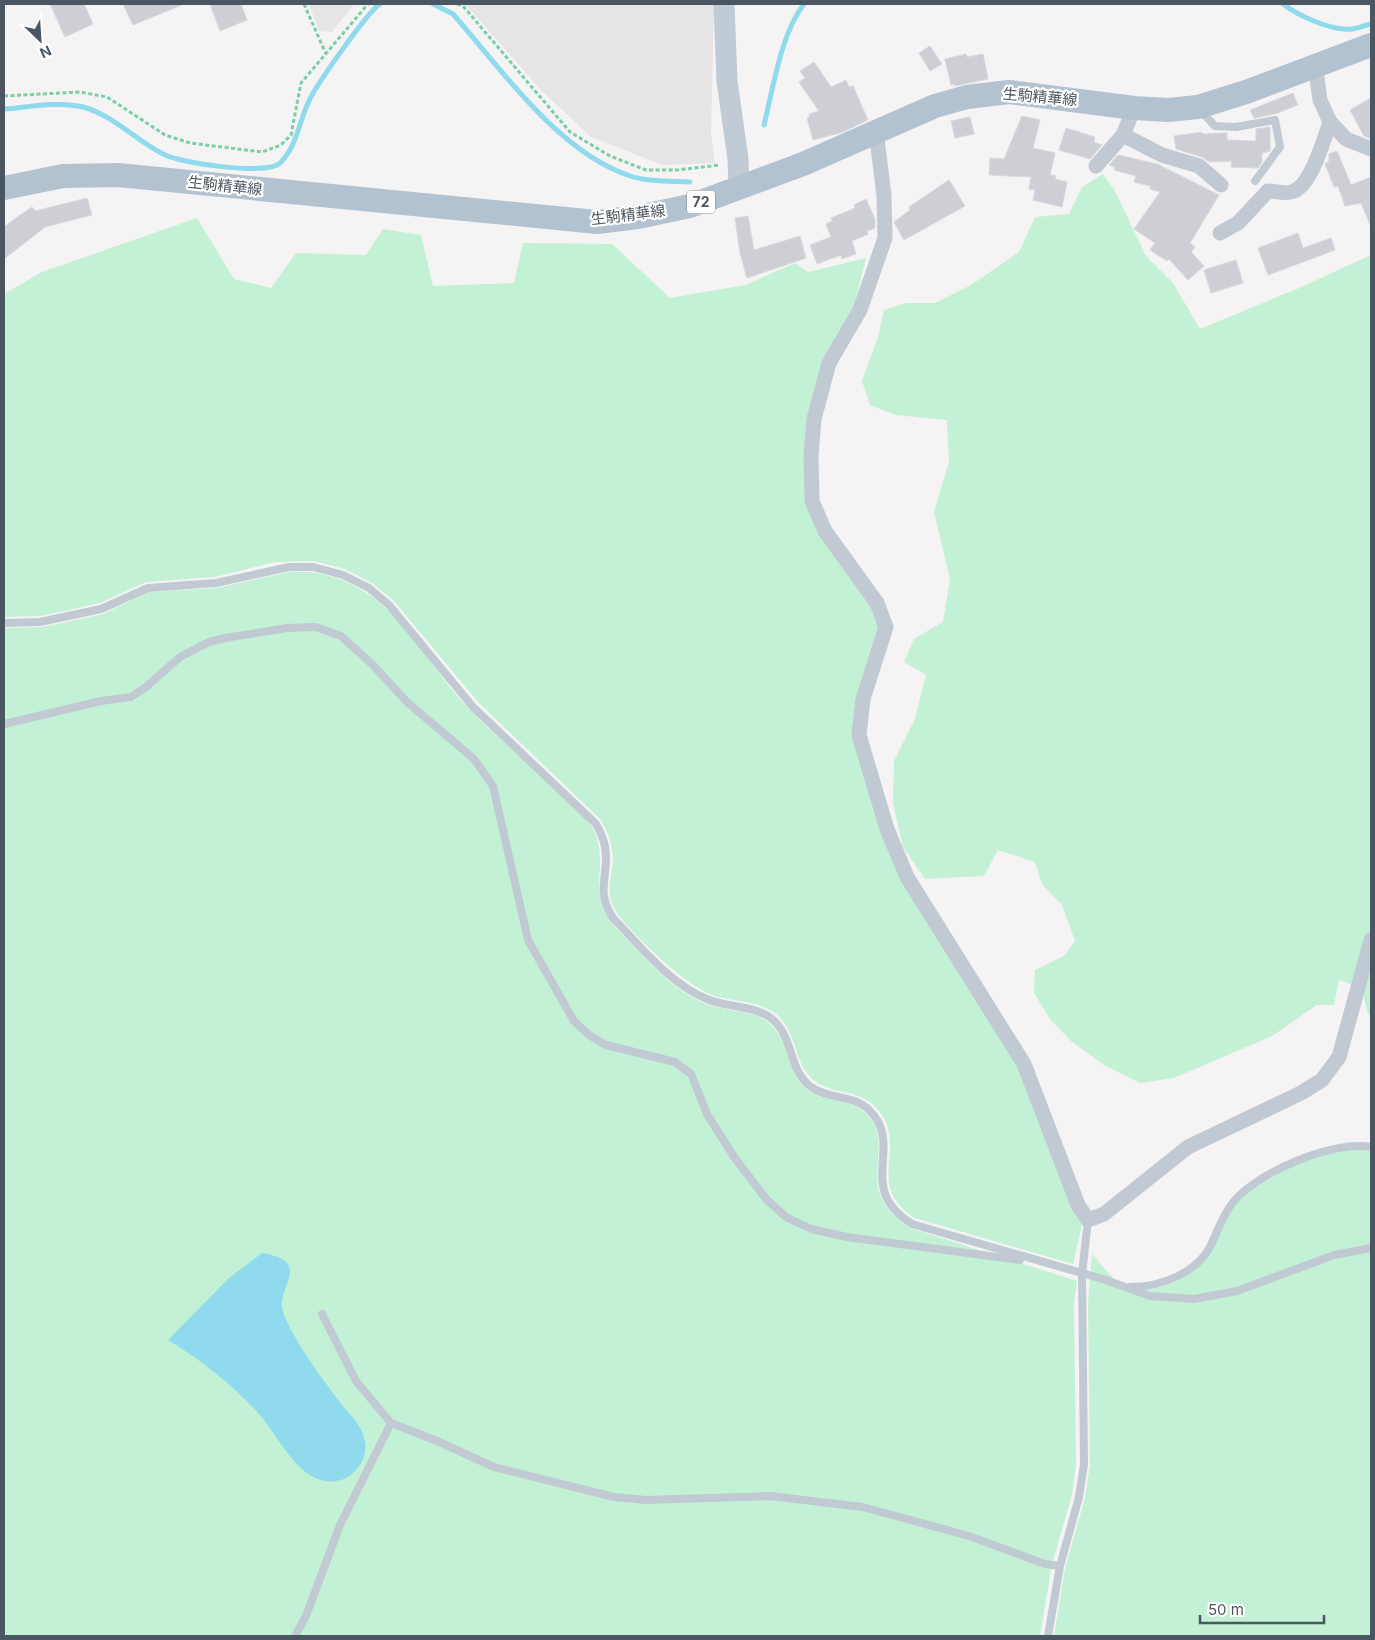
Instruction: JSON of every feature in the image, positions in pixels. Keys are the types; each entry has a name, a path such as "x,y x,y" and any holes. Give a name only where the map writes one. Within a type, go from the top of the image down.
{"main road":[{"name":"生駒精華線","path":"4,188 63,176 118,175 597,222 638,217 690,206 739,189 935,106 967,97 1009,92 1134,108 1168,110 1198,107 1246,92 1371,44"}],"street":[{"path":"724,4 727,81 738,159 739,189"},
{"path":"1316,64 1320,100 1330,122 1346,139 1371,149"},
{"path":"1096,166 1123,135 1134,108"},
{"path":"1220,233 1238,223 1256,200 1268,191 1292,192 1304,185 1330,122"},
{"path":"876,131 884,195 885,238 860,310 829,363 814,419 810,456 812,501 826,531 877,603 886,627 863,699 859,735 887,829 907,877 1024,1064 1078,1204 1088,1220 1104,1214 1188,1146 1301,1093 1322,1080 1338,1057 1371,940"},
{"path":"1123,135 1162,155 1199,166 1221,185"}],"lane":[{"path":"1198,107 1215,126 1236,127 1276,120 1280,147 1255,181"},
{"path":"4,623 40,622 101,609 148,588 216,583 289,567 328,570 368,588 394,610 474,707 596,824 602,835 606,856 602,889 604,900 610,914 620,925 669,975 696,994 724,1005 764,1014 772,1019 784,1032 796,1066 806,1082 821,1092 856,1100 875,1116 885,1140 881,1167 882,1186 896,1212 912,1224 1150,1296 1194,1299 1237,1291 1334,1256 1371,1248"},
{"path":"4,724 101,701 131,697 146,687 180,657 201,646 225,638 287,628 316,626 341,636 372,664 407,702 474,759 493,786 528,940 574,1020 589,1035 606,1045 675,1062 684,1067 695,1082 707,1114 734,1157 776,1209 798,1224 847,1237 1045,1264"},
{"path":"1124,1287 1153,1285 1179,1276 1190,1268 1210,1247 1227,1210 1244,1191 1255,1183 1323,1150 1339,1147 1371,1147"},
{"path":"1048,1636 1060,1566 1079,1497 1084,1464 1082,1274 1088,1220"},
{"path":"322,1314 356,1381 391,1424 437,1441 494,1467 614,1497 646,1500 770,1496 863,1507 969,1536 1045,1564 1060,1566"},
{"path":"295,1636 306,1616 340,1524 391,1424"}],"path":[{"path":"304,4 326,54"},
{"path":"4,96 80,92 107,97 165,135 190,143 262,152 281,145 291,135 301,83 368,4"},
{"path":"457,4 463,6 570,132 610,156 646,170 678,170 719,165"}],"shaded area":[{"path":"309,4 354,4 332,32 319,31"},
{"path":"465,4 714,4 711,134 715,163 662,165 591,137 539,88"}],"green space":[{"path":"1103,174 1115,191 1146,256 1173,283 1200,329 1299,288 1371,255 1371,1016 1368,1014 1361,987 1339,980 1334,1005 1317,1005 1272,1036 1174,1078 1140,1083 1104,1065 1071,1041 1050,1019 1034,993 1035,970 1064,956 1075,941 1062,905 1042,884 1035,862 998,850 984,876 925,879 903,847 893,804 894,761 915,719 926,675 904,662 914,639 943,622 950,579 934,512 949,461 947,420 896,415 870,405 862,381 878,337 884,310 906,303 935,303 971,285 1019,252 1035,217 1069,214 1082,187"},
{"path":"197,218 234,279 271,288 296,253 366,255 383,229 421,235 433,286 514,283 523,243 612,244 670,298 745,285 795,263 808,272 866,258 854,307 823,360 806,503 872,606 879,627 857,698 901,879 1019,1067 1082,1225 1073,1264 915,1218 900,1205 892,1193 889,1179 890,1139 887,1125 879,1111 863,1098 831,1089 815,1081 803,1066 788,1030 776,1014 761,1006 712,995 701,989 675,971 636,935 613,907 610,885 613,856 609,837 601,820 478,702 394,601 372,583 345,569 314,561 275,562 215,577 146,582 100,603 65,611 40,616 4,617 4,294 42,272"},
{"path":"289,572 319,573 338,579 365,592 380,603 406,630 468,708 563,796 592,827 598,841 600,854 599,891 601,903 607,916 617,929 658,971 680,990 706,1004 748,1013 770,1024 782,1040 796,1076 809,1091 816,1095 852,1105 865,1113 875,1126 878,1139 878,1183 881,1198 891,1213 910,1228 1077,1281 1074,1303 1076,1464 1072,1495 1052,1564 1040,1636 4,1636 4,628 41,627 103,614 149,592 217,588"},
{"path":"1355,1149 1371,1151 1371,1636 1054,1636 1065,1568 1085,1498 1090,1465 1088,1303 1092,1254 1123,1290 1151,1289 1172,1283 1187,1274 1198,1262 1229,1213 1250,1191 1270,1178 1306,1161 1329,1153"}],"water":[{"path":"262,1253 278,1257 287,1262 290,1269 282,1303 287,1322 308,1358 358,1424 363,1435 365,1455 362,1462 350,1476 340,1480 323,1481 305,1471 290,1456 259,1414 238,1393 204,1365 168,1340 229,1278"}],"building":[{"path":"50,4 84,4 93,24 65,37"},
{"path":"123,4 184,4 133,25"},
{"path":"210,4 241,4 247,20 220,31"},
{"path":"930,46 942,64 930,71 919,53"},
{"path":"966,54 967,57 983,54 988,79 955,86 955,84 951,85 945,59"},
{"path":"814,62 831,87 846,80 849,87 853,86 868,120 843,132 813,140 807,118 810,117 809,114 819,111 799,82 805,78 800,71"},
{"path":"1293,93 1298,105 1275,114 1254,118 1250,110"},
{"path":"1371,98 1371,139 1364,136 1350,110"},
{"path":"1022,116 1040,120 1033,148 1055,153 1050,175 1056,176 1055,179 1067,182 1062,207 1033,200 1035,190 1029,189 1031,177 989,175 990,158 1004,159"},
{"path":"970,117 974,134 955,138 951,121"},
{"path":"1270,127 1270,151 1262,153 1262,162 1258,168 1231,167 1232,161 1209,162 1202,157 1176,149 1174,136 1202,132 1202,134 1227,133 1227,140 1256,141 1256,129"},
{"path":"1066,128 1095,137 1094,142 1102,145 1090,159 1059,150"},
{"path":"1337,151 1351,185 1371,177 1371,227 1361,203 1345,206 1338,186 1334,187 1325,164 1329,161 1329,154"},
{"path":"1118,155 1157,164 1219,195 1190,243 1195,247 1191,252 1204,266 1188,280 1169,259 1167,261 1150,250 1155,243 1134,229 1160,192 1150,189 1150,186 1134,182 1136,176 1114,170 1115,167 1109,165"},
{"path":"949,180 965,206 904,240 894,222 910,210 909,207"},
{"path":"87,198 92,215 45,227 4,259 4,227 16,218 32,207 35,211"},
{"path":"866,199 875,219 875,228 867,231 868,234 852,241 856,254 842,259 841,255 817,264 810,245 831,237 826,224 832,221 831,218 855,208 854,205"},
{"path":"748,216 754,250 800,236 806,258 747,278 740,253 735,218"},
{"path":"1298,233 1303,248 1331,238 1335,250 1268,275 1258,248"},
{"path":"1236,260 1243,283 1211,293 1204,270"}],"waterway":[{"path":"4,109 54,104 74,105 105,116 154,149 174,158 224,167 272,167 280,163 286,156 295,139 308,103 325,75 356,32 380,4"},
{"path":"433,4 453,14 533,107 555,129 579,148 604,164 630,176 652,180 690,182"},
{"path":"764,125 789,30 804,4"},
{"path":"1283,4 1306,18 1335,28 1352,29 1371,24"}]}
